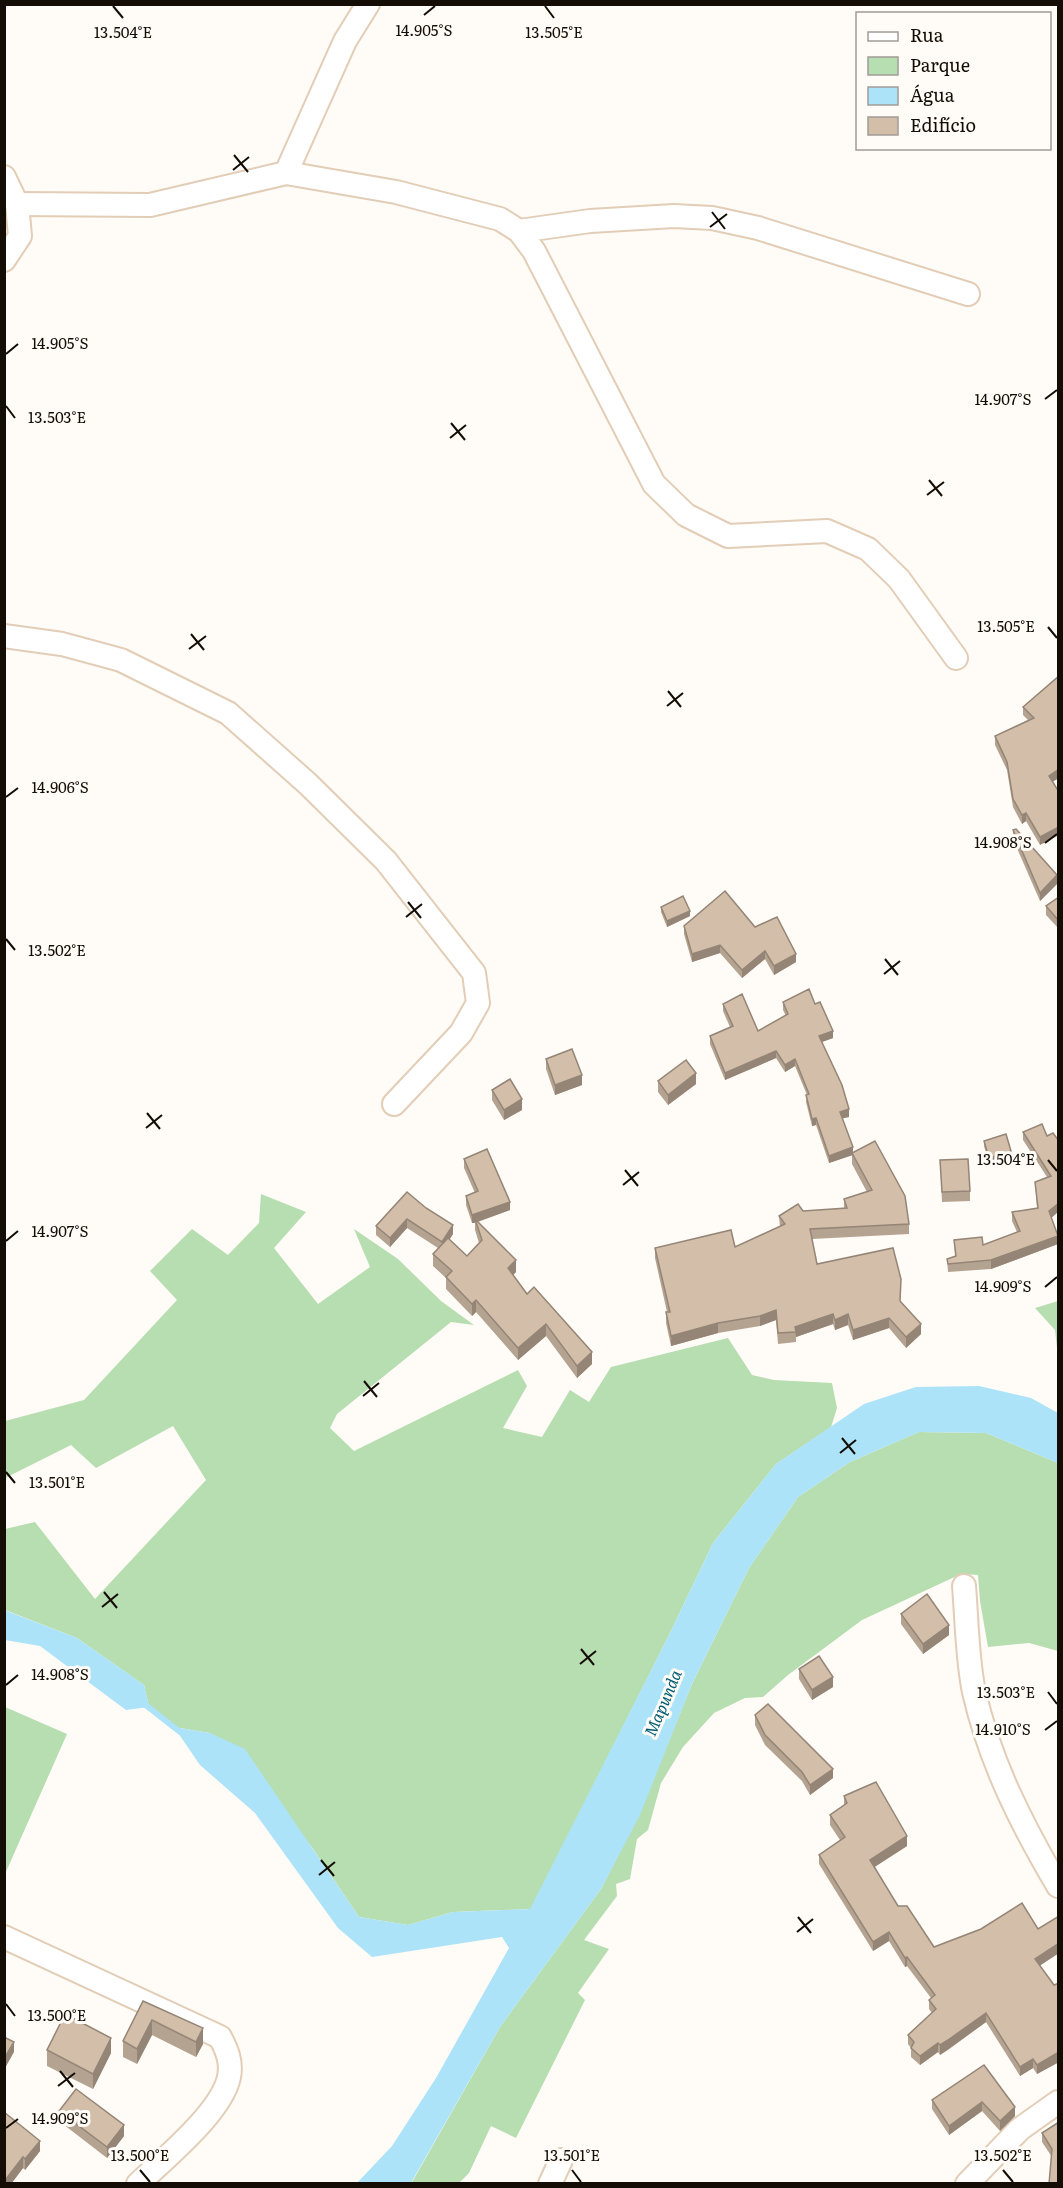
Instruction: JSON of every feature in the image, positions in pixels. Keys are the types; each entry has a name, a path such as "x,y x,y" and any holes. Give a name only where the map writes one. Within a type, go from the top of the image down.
{"street":[{"path":"286,173 345,41 368,4"},
{"path":"17,204 150,205 286,173 396,192 500,219 519,231 534,251 654,484 686,515 728,536 827,531 868,549 899,579 956,658"},
{"path":"4,177 17,204 20,236 4,260"},
{"path":"519,231 590,221 674,216 712,218 758,228 968,294"},
{"path":"4,636 62,644 121,660 228,713 308,784 386,861 474,973 478,1003 461,1033 394,1104"},
{"path":"964,1586 974,1690 989,1749 1025,1831 1059,1886"},
{"path":"4,1937 220,2037 229,2055 229,2078 212,2109 206,2119 138,2184"},
{"path":"967,2184 1020,2129 1059,2102"},
{"path":"550,2184 561,2160"}],"green space":[{"path":"261,1194 306,1212 274,1248 318,1304 370,1267 354,1229 398,1259 441,1301 474,1325 451,1322 337,1414 330,1428 354,1451 518,1370 527,1386 503,1428 542,1437 570,1390 589,1402 611,1367 728,1338 752,1375 774,1380 832,1383 837,1408 831,1427 776,1464 713,1543 531,1909 453,1912 408,1925 359,1917 311,1846 210,1733 174,1727 149,1707 144,1685 77,1638 5,1610 5,1529 35,1522 95,1599 206,1480 173,1426 96,1468 71,1445 5,1478 5,1421 84,1400 177,1300 150,1271 192,1229 228,1255 259,1223"},
{"path":"1058,1301 1058,1356 1055,1330 1035,1308"},
{"path":"919,1432 986,1433 1058,1463 1058,1651 1029,1643 988,1647 978,1575 961,1574 862,1620 788,1675 763,1697 745,1698 714,1713 683,1747 661,1783 648,1830 637,1839 630,1879 616,1884 617,1896 584,1940 609,1949 578,1993 585,2000 516,2138 491,2126 469,2173 459,2183 411,2184 500,2027 601,1889 639,1815 692,1684 749,1568 798,1497 850,1462"},
{"path":"5,1707 67,1734 5,1874"}],"water":[{"name":"Mapunda","path":"979,1386 1031,1398 1058,1413 1058,1463 986,1433 919,1432 850,1462 798,1497 749,1568 692,1684 640,1815 601,1889 500,2027 411,2183 357,2183 392,2146 436,2078 509,1948 502,1937 372,1957 338,1928 255,1813 200,1765 174,1727 210,1733 245,1749 359,1917 408,1925 453,1912 530,1909 713,1543 776,1464 864,1404 916,1387"},
{"path":"4,1610 77,1638 144,1685 149,1707 126,1710 40,1646 5,1640"}],"building":[{"path":"1059,676 1059,769 1049,776 1059,792 1059,827 1040,837 1026,813 1022,815 1013,799 1007,762 995,736 1034,718 1023,707"},
{"path":"1016,829 1057,875 1040,893 1013,830"},
{"path":"725,891 755,927 777,917 796,954 774,966 765,951 742,970 720,945 692,954 684,926"},
{"path":"683,896 690,911 667,921 661,907"},
{"path":"1059,897 1059,921 1046,906"},
{"path":"809,989 815,1004 820,1002 833,1031 819,1036 842,1085 849,1109 840,1112 853,1147 829,1156 816,1118 812,1119 806,1095 809,1094 795,1059 785,1065 776,1051 725,1073 710,1036 733,1026 723,1004 742,994 758,1031 788,1014 783,1002"},
{"path":"572,1049 582,1075 555,1085 546,1059"},
{"path":"686,1060 696,1073 668,1095 658,1081"},
{"path":"510,1079 522,1099 504,1110 492,1090"},
{"path":"1042,1124 1047,1136 1053,1133 1059,1141 1059,1203 1049,1211 1058,1236 991,1260 948,1264 947,1259 956,1256 954,1240 982,1237 983,1245 1020,1231 1012,1212 1038,1208 1035,1182 1051,1176 1023,1132"},
{"path":"1006,1134 1011,1151 989,1158 984,1141"},
{"path":"875,1141 905,1196 909,1224 810,1229 817,1264 893,1248 901,1279 900,1301 921,1324 906,1337 889,1318 853,1330 848,1314 835,1320 833,1314 795,1327 796,1332 778,1333 776,1310 760,1316 718,1323 671,1336 666,1312 670,1312 655,1248 731,1230 735,1247 785,1224 779,1216 798,1204 803,1211 847,1208 844,1199 872,1190 852,1153"},
{"path":"487,1149 510,1202 472,1215 466,1196 478,1191 464,1159"},
{"path":"968,1159 970,1191 942,1192 940,1160"},
{"path":"407,1192 426,1208 453,1225 442,1242 407,1219 390,1238 376,1226"},
{"path":"475,1219 516,1260 508,1268 527,1294 534,1287 592,1352 577,1366 546,1324 518,1348 476,1300 472,1304 446,1277 452,1271 433,1254 448,1238 467,1256 482,1240"},
{"path":"927,1594 949,1625 923,1644 901,1614"},
{"path":"819,1656 833,1677 812,1690 799,1669"},
{"path":"768,1704 833,1769 810,1785 802,1772 765,1735 755,1715"},
{"path":"876,1782 907,1836 870,1860 898,1906 907,1906 934,1947 981,1929 1022,1903 1038,1929 1059,1916 1059,1943 1035,1959 1054,1985 1059,1983 1059,2052 1037,2065 1033,2059 1020,2067 986,2013 948,2040 940,2045 938,2043 920,2056 911,2048 914,2042 908,2035 936,2009 929,2000 935,1995 907,1957 905,1958 889,1932 873,1942 819,1855 845,1837 830,1815 847,1803 844,1796"},
{"path":"143,2001 203,2028 196,2042 152,2020 137,2049 123,2041"},
{"path":"65,2014 111,2038 93,2074 47,2050"},
{"path":"4,2037 14,2042 4,2059"},
{"path":"984,2065 1015,2107 1000,2121 982,2102 949,2126 932,2100"},
{"path":"76,2089 124,2125 107,2147 59,2111"},
{"path":"4,2112 40,2141 25,2159 23,2157 6,2179 4,2177"},
{"path":"1059,2122 1059,2184 1049,2184 1052,2149 1042,2133"}],"waterway":[{"path":"143,1703 180,1732"}]}
